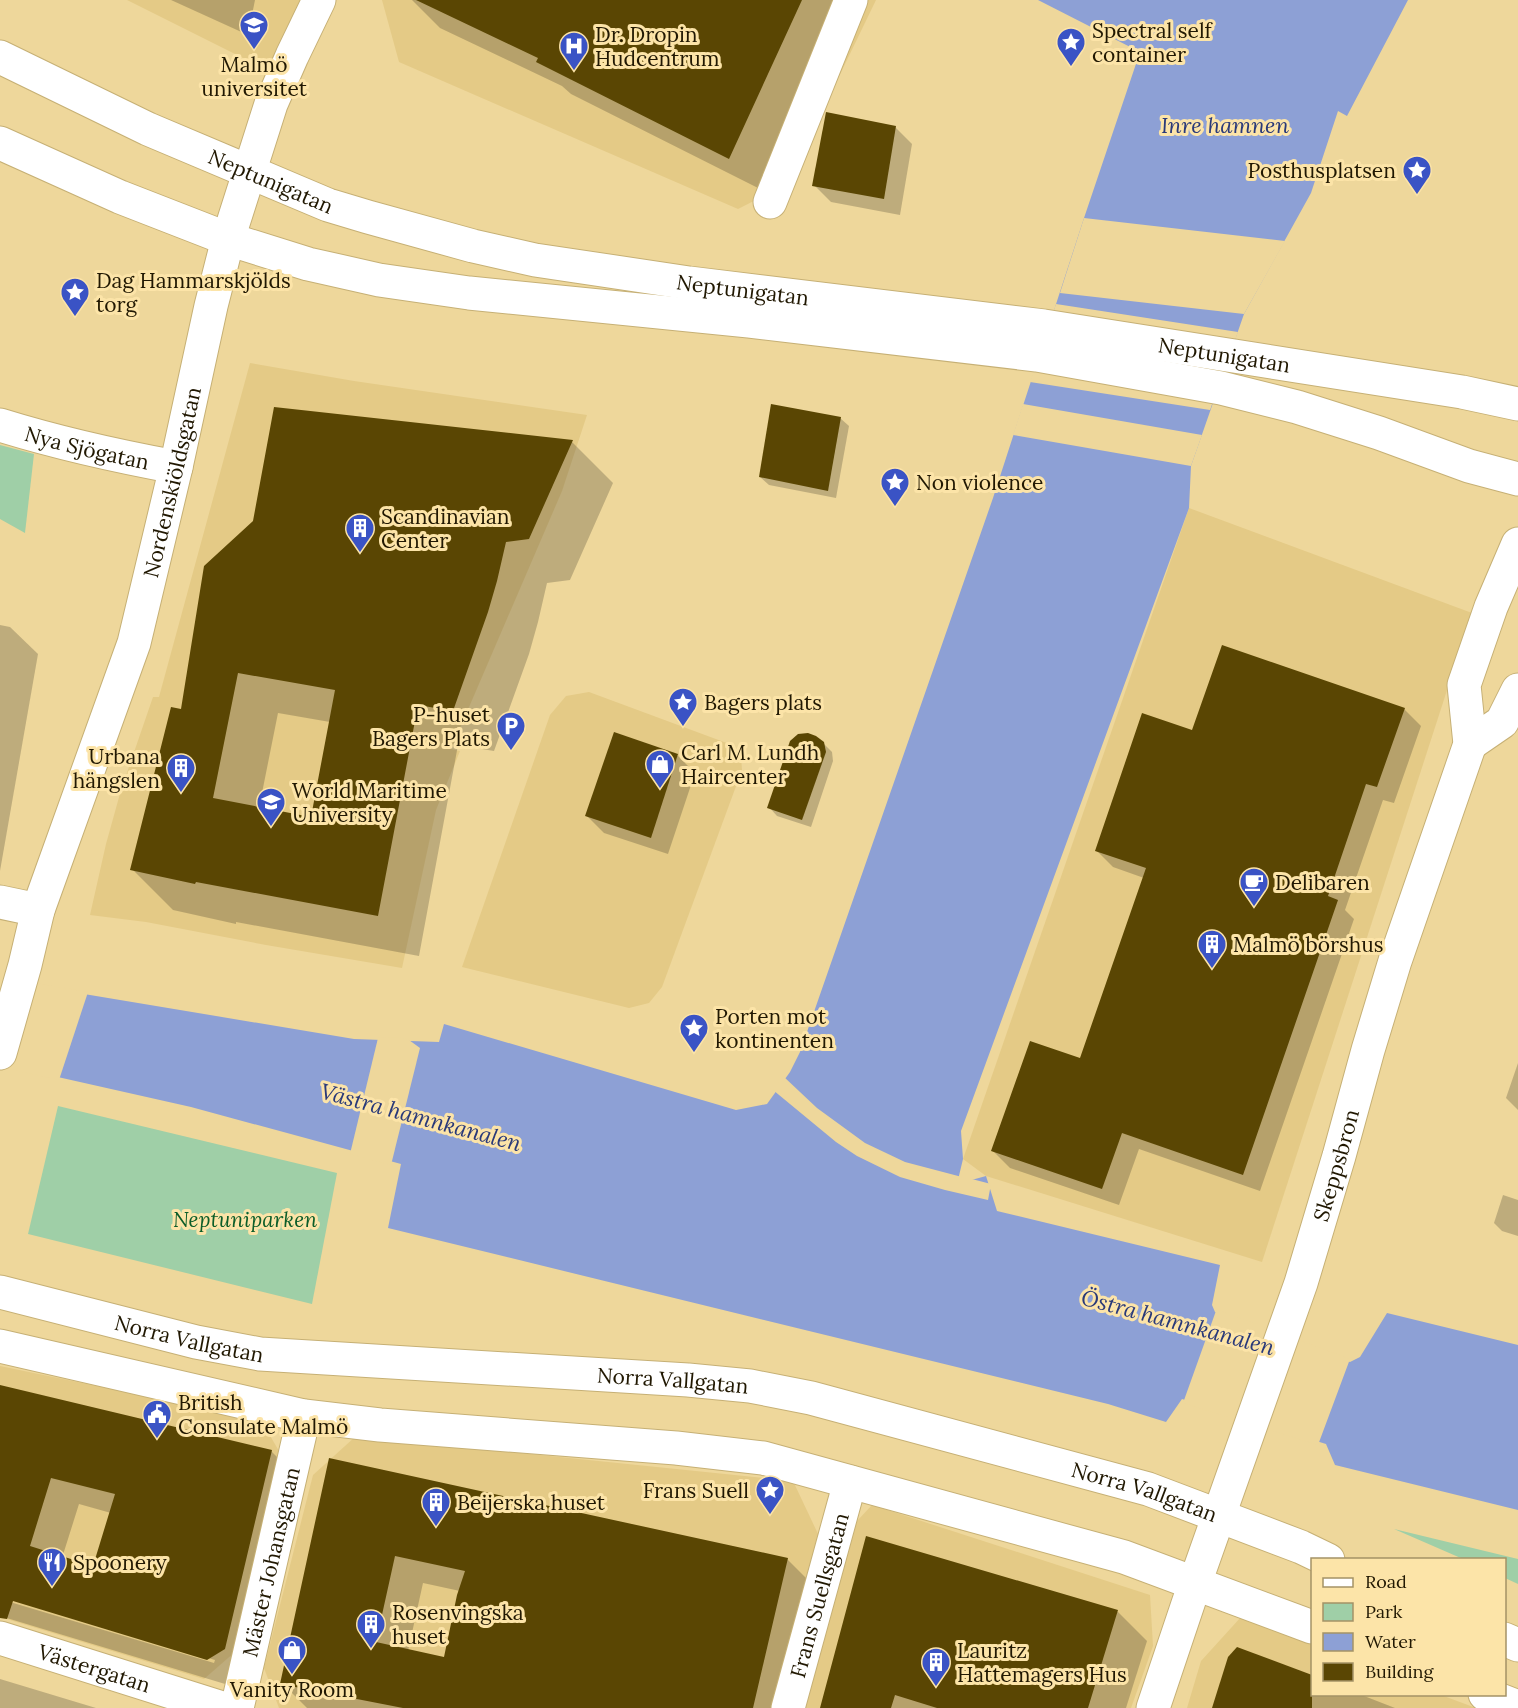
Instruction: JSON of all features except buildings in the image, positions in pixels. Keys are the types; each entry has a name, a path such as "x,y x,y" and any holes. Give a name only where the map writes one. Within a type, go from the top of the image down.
{"street":[{"name":"Nordenskiöldsgatan","path":"0,1053 38,910 134,643 228,239 271,104 319,0"},
{"path":"770,202 849,5"},
{"name":"Neptunigatan","path":"0,57 148,129 328,205 368,218 535,260 1041,340 1297,407 1469,466 1518,479"},
{"name":"Neptunigatan","path":"0,144 120,197 228,239 308,264 379,280 446,290 749,321 1230,355 1462,392 1518,404"},
{"name":"Nya Sjögatan","path":"0,425 122,458 176,467"},
{"name":"Skeppsbron","path":"1153,1708 1301,1283 1381,1006 1470,744 1464,685 1491,607 1518,544"},
{"path":"1470,744 1502,722 1518,690"},
{"path":"0,902 38,910"},
{"name":"Norra Vallgatan","path":"0,1292 196,1342 260,1354 688,1380 750,1386 811,1398 1148,1489 1301,1547 1324,1558"},
{"path":"0,1346 304,1416 380,1425 676,1448 763,1458 1124,1557 1311,1627"},
{"name":"Mäster Johansgatan","path":"223,1707 304,1416"},
{"name":"Frans Suellsgatan","path":"788,1708 850,1482"},
{"name":"Västergatan","path":"0,1638 223,1707"},
{"path":"1488,1696 1518,1707"}],"shaded area":[{"name":"Malmö universitet","path":"127,0 305,0 271,72"},
{"path":"382,0 876,0 787,184 738,209 399,62"},
{"path":"250,363 354,381 587,415 562,491 451,749 460,751 436,810 402,968 146,922 90,915 121,790 153,697 159,697"},
{"path":"1189,508 1472,613 1262,1262 986,1176 963,1159"},
{"path":"589,692 732,745 741,757 742,770 662,987 649,1003 629,1008 462,967 550,715 566,696"},
{"path":"0,1366 261,1420 287,1465 236,1651 204,1679 0,1617"},
{"path":"356,1436 793,1481 819,1536 775,1708 279,1708 264,1668 313,1475"},
{"path":"872,1505 1150,1595 1153,1646 1131,1708 796,1708 841,1538"},
{"path":"1241,1617 1311,1645 1311,1696 1444,1696 1476,1708 1187,1708 1201,1661"}],"green space":[{"path":"0,445 34,454 25,533 0,519"},
{"name":"Neptuniparken","path":"58,1106 337,1173 312,1304 28,1234"},
{"path":"1394,1529 1518,1559 1518,1584 1506,1578 1506,1558 1461,1558"}],"water":[{"path":"1038,0 1408,0 1347,116 1338,111 1311,193 1244,314 1191,466 1189,508 961,1131 963,1159 957,1184 986,1176 997,1211 1220,1265 1212,1305 1215,1312 1350,1362 1360,1357 1387,1313 1518,1345 1518,1510 1335,1465 1326,1444 1182,1399 1166,1422 1108,1404 388,1228 401,1164 191,1107 0,1064 0,980 354,1039 439,1042 444,1024 736,1110 767,1104 790,1072 800,1052 993,498 1140,52"}],"pier":[{"path":"1084,218 1285,241 1244,314 1060,293"},
{"path":"1056,304 1238,332 1210,410 1030,382"},
{"path":"1023,404 1202,435 1191,466 1013,435"},
{"path":"0,977 88,992 59,1080 0,1067"},
{"path":"378,1038 403,1038 420,1048 391,1165 350,1154"},
{"path":"783,1076 817,1108 865,1143 905,1162 962,1177 961,1180 968,1178 991,1184 988,1200 900,1177 857,1156 836,1142 773,1090"},
{"path":"1217,1308 1350,1359 1318,1445 1183,1403"}],"place":[{"name":"Malmö universitet","path":"254,50"},
{"name":"Spectral self container","path":"1071,68"},
{"name":"Dr. Dropin Hudcentrum","path":"574,72"},
{"name":"Posthusplatsen","path":"1417,196"},
{"name":"Dag Hammarskjölds torg","path":"75,318"},
{"name":"Non violence","path":"895,508"},
{"name":"Scandinavian Center","path":"360,554"},
{"name":"Bagers plats","path":"683,728"},
{"name":"P-huset Bagers Plats","path":"511,752"},
{"name":"Carl M. Lundh Haircenter","path":"660,790"},
{"name":"Urbana hängslen","path":"181,794"},
{"name":"World Maritime University","path":"271,828"},
{"name":"Delibaren","path":"1254,908"},
{"name":"Malmö börshus","path":"1212,970"},
{"name":"Porten mot kontinenten","path":"694,1054"},
{"name":"British Consulate Malmö","path":"157,1440"},
{"name":"Frans Suell","path":"770,1516"},
{"name":"Beijerska huset","path":"436,1528"},
{"name":"Spoonery","path":"52,1588"},
{"name":"Rosenvingska huset","path":"371,1650"},
{"name":"Vanity Room","path":"292,1676"},
{"name":"Lauritz Hattemagers Hus","path":"936,1688"}],"water label":[{"name":"Inre hamnen","path":"1225,125"},
{"name":"Västra hamnkanalen","path":"421,1117"},
{"name":"Östra hamnkanalen","path":"1178,1322"}]}
